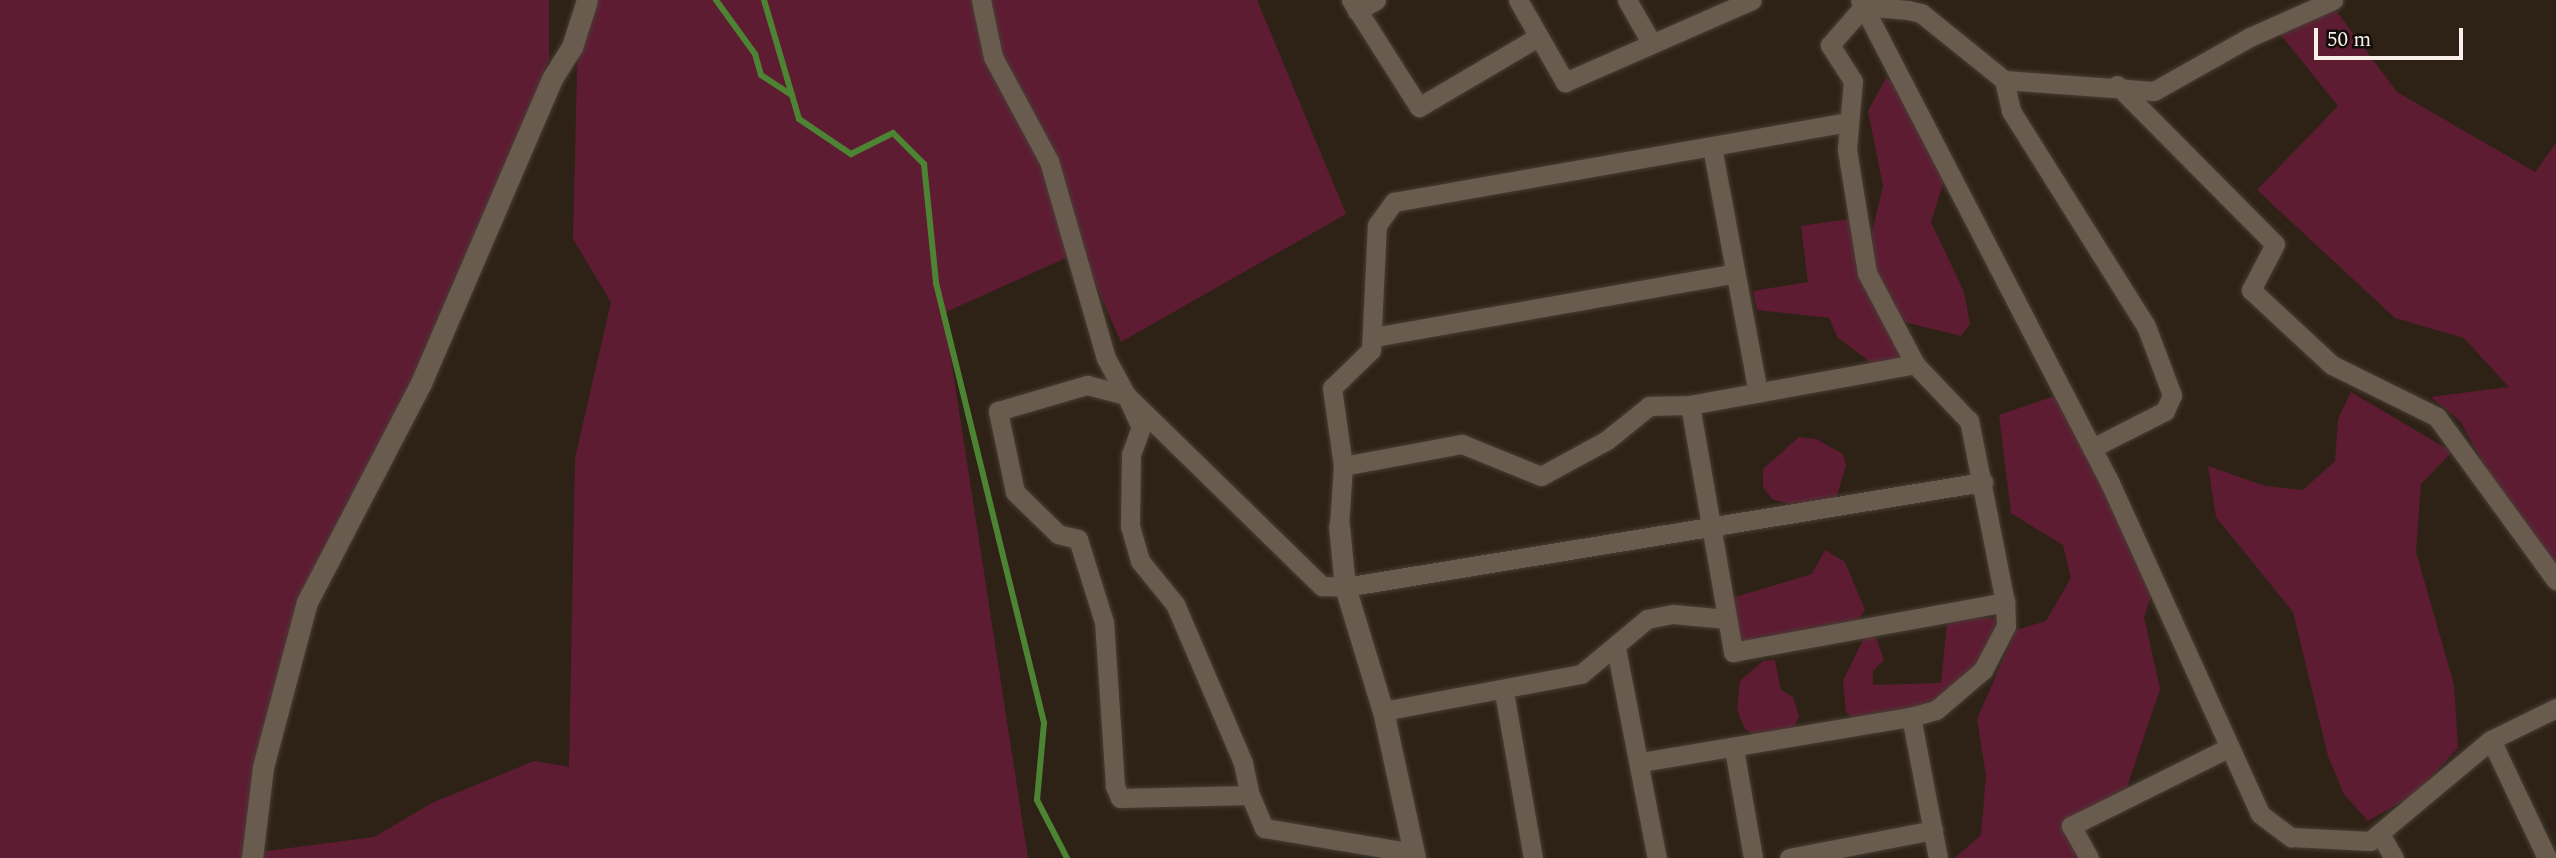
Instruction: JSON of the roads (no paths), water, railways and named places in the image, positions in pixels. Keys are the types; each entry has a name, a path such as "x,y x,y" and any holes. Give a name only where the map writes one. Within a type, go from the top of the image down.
{"street":[{"path":"252,858 263,766 307,602 421,383 552,77 572,47 587,0"},
{"path":"981,0 993,57 1049,161 1106,358 1141,427 1131,454 1130,526 1140,561 1175,604 1243,763 1250,795 1265,828 1415,856 1383,711 1345,587 1339,526 1343,466 1332,388 1371,350 1374,337 1377,225 1394,202 1848,122"},
{"path":"1376,0 1354,6 1419,107 1538,37"},
{"path":"1518,0 1565,82 1728,5 1752,0"},
{"path":"1627,0 1651,42"},
{"path":"1862,3 1921,13 2004,80 2117,85 2154,91 2250,37 2333,0"},
{"path":"1641,761 1734,748 1911,717 1936,710 1983,670 2006,626 2005,602 1969,421 1915,364 1867,273 1853,204 1848,122 1856,104 1853,81 1830,45 1862,3"},
{"path":"1862,3 2092,448 2226,748 2260,814 2291,837 2337,844 2380,834 2491,740 2556,709"},
{"path":"2004,80 2011,111 2146,326 2172,395 2165,411 2092,448"},
{"path":"2117,85 2275,244 2251,290 2332,365 2437,417 2556,580"},
{"path":"1712,147 1732,274 1758,393"},
{"path":"1374,337 1732,274"},
{"path":"1343,466 1462,444 1541,475 1607,440 1649,406 1690,405 1915,364"},
{"path":"1250,795 1120,798 1104,622 1078,539 1058,534 1024,500 1008,471 998,411 1087,385 1126,395 1322,586 1345,587 1983,482"},
{"path":"1690,405 1733,652 2005,602"},
{"path":"1383,711 1504,692 1581,674 1616,648 1647,619 1673,614 1727,619"},
{"path":"1616,648 1641,761 1657,858"},
{"path":"1504,692 1533,858"},
{"path":"1911,717 1938,858"},
{"path":"2491,740 2547,858"},
{"path":"1734,748 1754,858"},
{"path":"2089,858 2071,826 2226,748"},
{"path":"1789,858 1933,830"},
{"path":"2380,834 2392,858"}],"waterway":[{"path":"716,0 755,54 761,75 792,95"},
{"path":"764,0 799,119 851,154 893,133 924,164 936,283 1044,723 1037,800 1067,858"}]}
